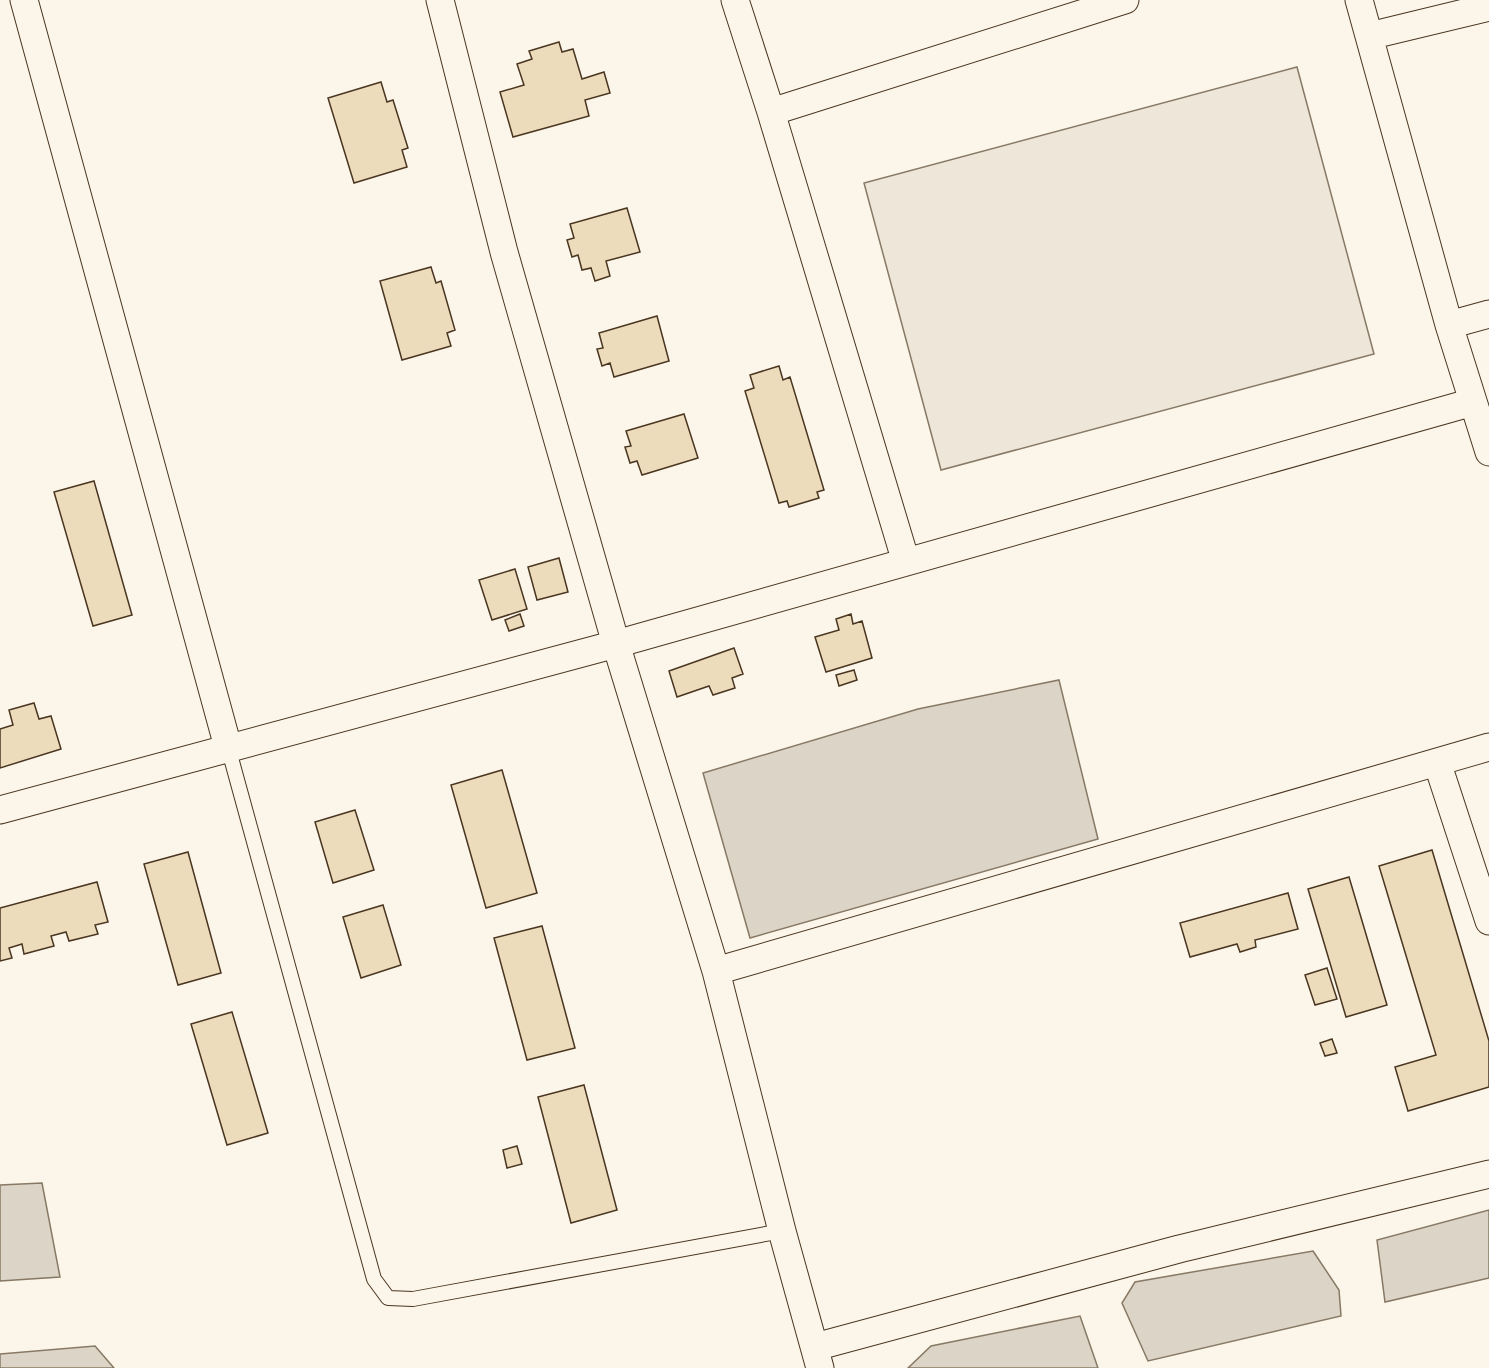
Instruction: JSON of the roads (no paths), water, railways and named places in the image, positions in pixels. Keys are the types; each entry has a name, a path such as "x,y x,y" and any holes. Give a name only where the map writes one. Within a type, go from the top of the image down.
{"street":[{"path":"24,0 228,747"},
{"path":"440,0 504,252 616,644 716,970 782,1231 818,1357 1179,1249 1489,1174"},
{"path":"735,0 771,112 906,562"},
{"path":"771,112 1125,0"},
{"path":"1359,0 1449,325 1489,452"},
{"path":"1369,36 1489,7"},
{"path":"1449,325 1489,314"},
{"path":"0,810 616,644 1473,402"},
{"path":"716,970 1489,747"},
{"path":"1437,762 1489,921"}],"lane":[{"path":"228,747 374,1279 388,1298 413,1299 782,1231"}]}
